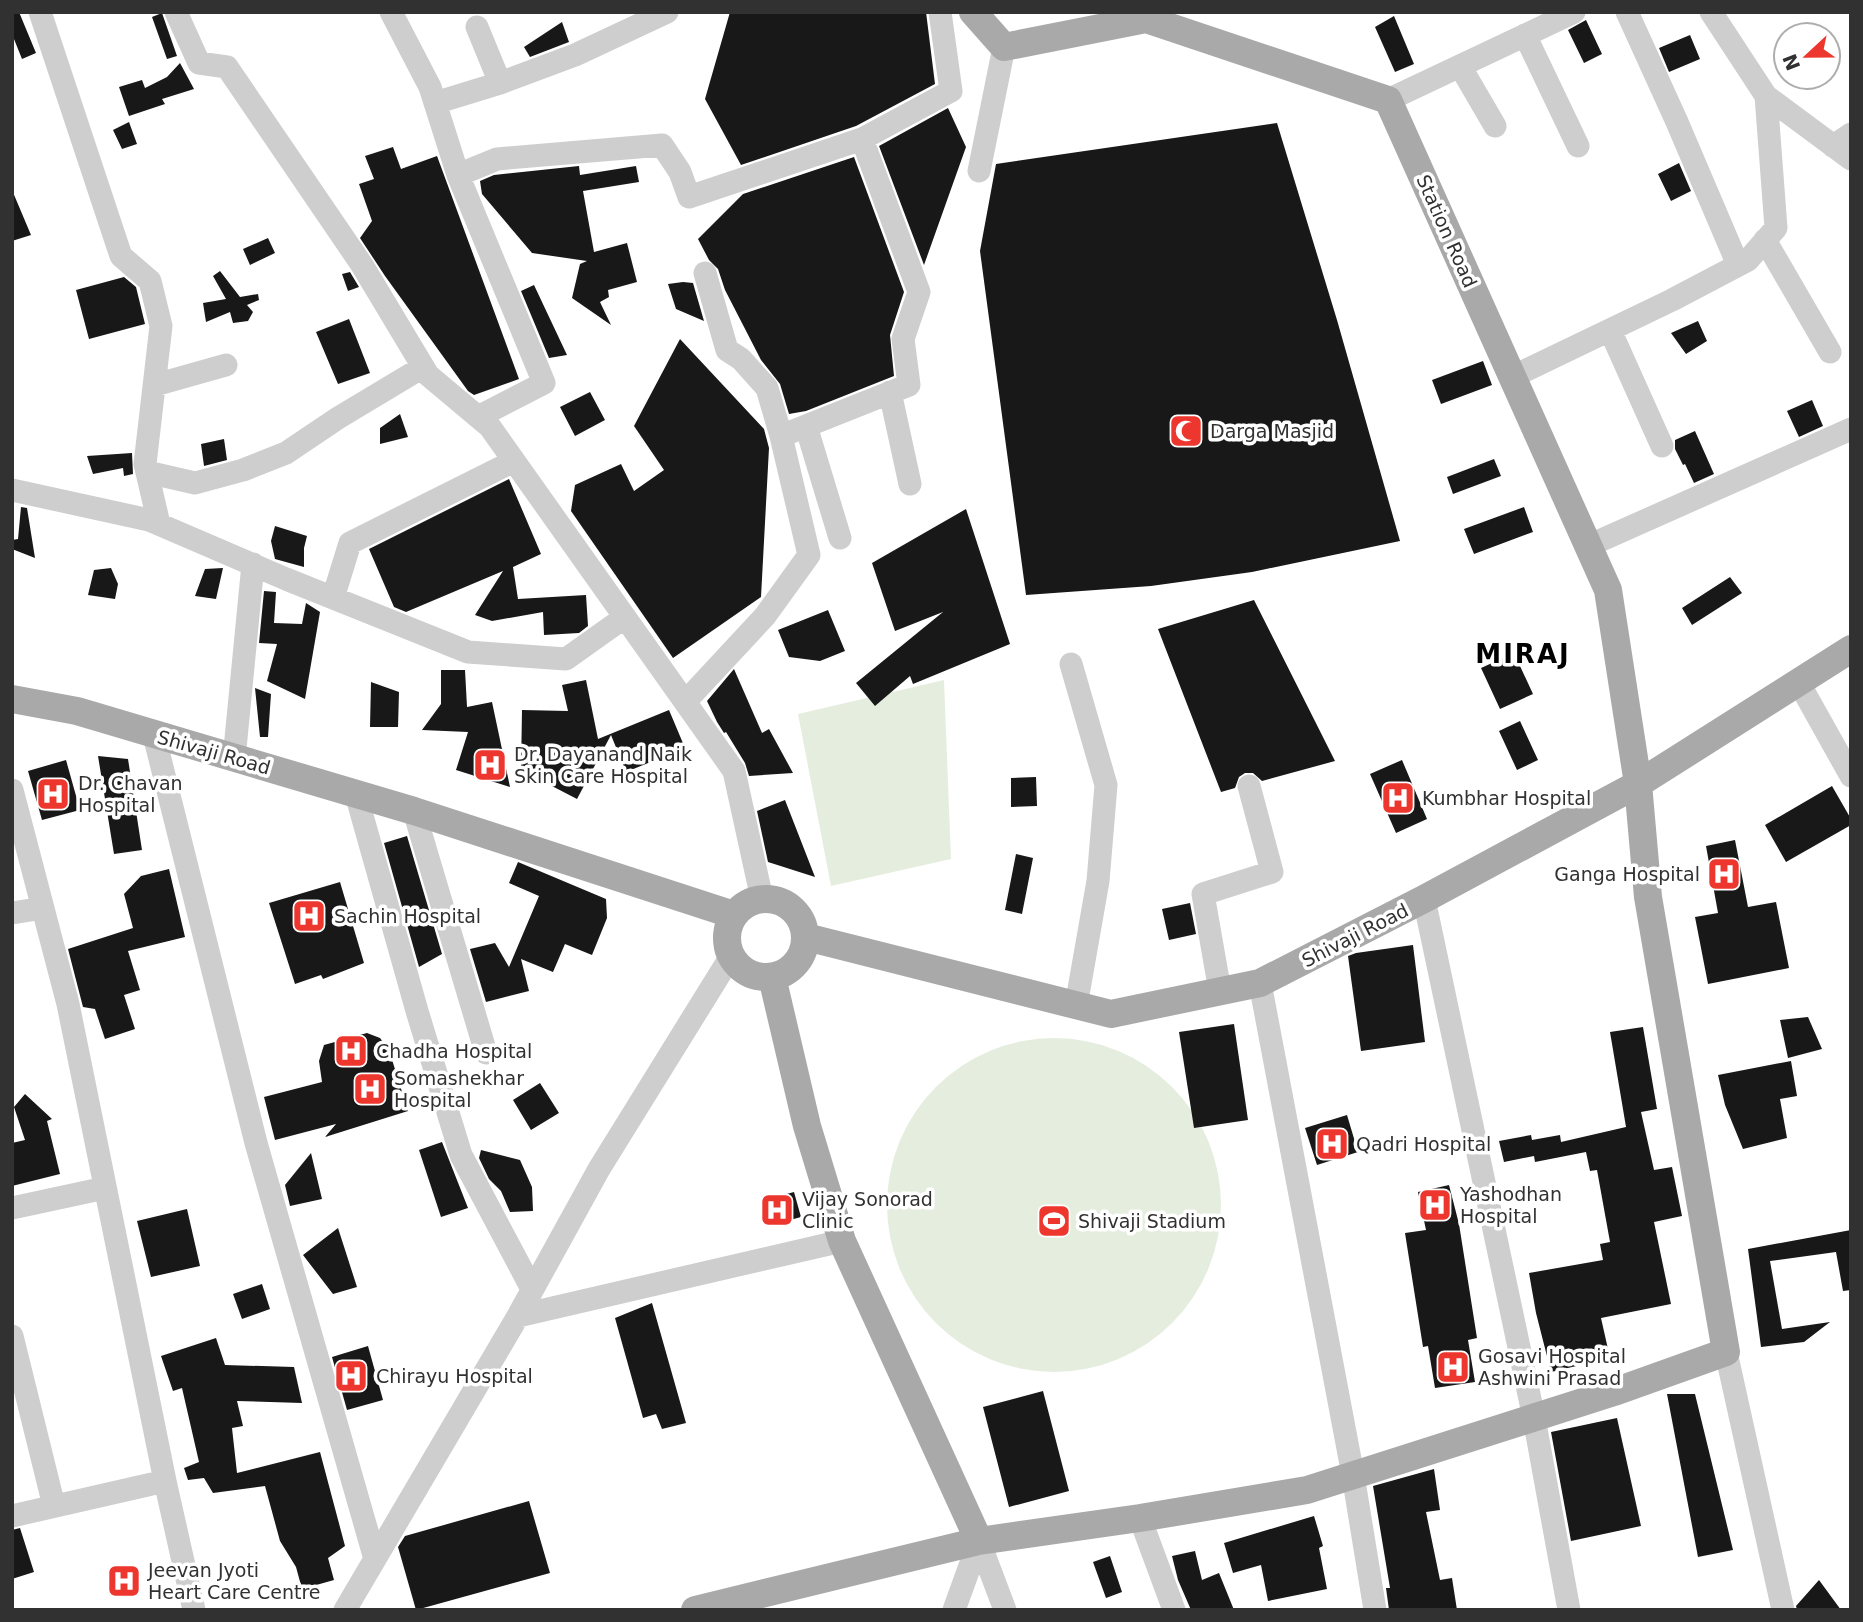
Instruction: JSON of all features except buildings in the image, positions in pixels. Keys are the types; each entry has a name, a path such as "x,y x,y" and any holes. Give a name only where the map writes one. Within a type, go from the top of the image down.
{"main road":[{"path":"972,12 1004,47 1158,14 1388,100"},
{"name":"Station Road","path":"1388,100 1608,590 1638,784 1648,897 1726,1352"},
{"name":"Shivaji Road","path":"806,937 1111,1014 1260,983 1424,900 1638,784 1851,649"},
{"name":"Shivaji Road","path":"12,699 77,711 414,811 734,915"},
{"path":"762,899 773,899 792,909 799,917 806,937 800,959 793,967 772,977 744,971 731,956 727,935 734,915 747,904 762,899"},
{"path":"772,977 807,1126 842,1241 979,1541"},
{"path":"695,1610 979,1541 1307,1490 1614,1392 1726,1352"}],"street":[{"path":"40,12 121,257 150,281 161,327 145,464 159,524"},
{"path":"176,12 199,63 227,67 362,265 428,375 490,427 734,771 762,899"},
{"path":"391,12 430,86 458,175 544,383 478,417"},
{"path":"435,103 500,83 575,55 667,12"},
{"path":"458,175 497,159 662,145 680,172 689,197 862,139 951,91 940,12"},
{"path":"1388,100 1574,12"},
{"path":"1627,12 1738,265"},
{"path":"1711,12 1766,96 1845,146"},
{"path":"477,27 500,83"},
{"path":"1525,35 1578,146"},
{"path":"979,171 1004,47"},
{"path":"1460,66 1495,127"},
{"path":"1512,377 1748,260 1776,228 1766,96"},
{"path":"781,436 909,384 903,339 919,292 862,139"},
{"path":"1765,240 1830,352"},
{"path":"685,702 765,616 809,555 767,388 741,359 727,350 705,273"},
{"path":"1610,330 1662,446"},
{"path":"155,385 226,365"},
{"path":"147,472 195,482 243,470 286,453 338,418 424,367"},
{"path":"890,392 909,484"},
{"path":"806,426 841,538"},
{"path":"1588,546 1851,429"},
{"path":"333,597 350,543 514,461"},
{"path":"12,491 108,510 159,524 468,652 566,659 625,617"},
{"path":"234,759 253,564"},
{"path":"1071,664 1106,785 1098,881 1076,1006"},
{"path":"1799,683 1851,776"},
{"path":"154,735 256,1143 374,1559"},
{"path":"1220,991 1203,894 1272,872 1249,786"},
{"path":"12,790 68,1004 165,1481 194,1610"},
{"path":"356,794 461,1155 532,1289"},
{"path":"414,811 486,1054"},
{"path":"1424,900 1534,1418 1569,1610"},
{"path":"12,913 43,908"},
{"path":"345,1610 518,1316 599,1169 731,956"},
{"path":"1260,983 1353,1475 1375,1610"},
{"path":"12,1209 106,1188"},
{"path":"518,1316 842,1241"},
{"path":"12,1336 54,1506"},
{"path":"1726,1352 1783,1610"},
{"path":"12,1516 165,1481"},
{"path":"1140,1518 1174,1610"},
{"path":"954,1610 979,1541"},
{"path":"979,1541 1005,1610"}],"green space":[{"path":"944,680 951,859 831,886 798,714"},
{"name":"Shivaji Stadium","path":"1054,1038 1087,1041 1118,1051 1147,1066 1172,1087 1193,1112 1208,1141 1218,1172 1221,1205 1218,1238 1208,1269 1193,1298 1172,1323 1147,1344 1118,1359 1087,1369 1054,1372 1021,1369 990,1359 961,1344 936,1323 915,1298 900,1269 890,1238 887,1205 890,1172 900,1141 915,1112 936,1087 961,1066 990,1051 1021,1041"}],"place":[{"name":"Darga Masjid","path":"1186,431"},
{"name":"Dr. Dayanand Naik Skin Care Hospital","path":"490,765"},
{"name":"Dr. Chavan Hospital","path":"53,794"},
{"name":"Kumbhar Hospital","path":"1398,798"},
{"name":"Ganga Hospital","path":"1724,874"},
{"name":"Sachin Hospital","path":"309,916"},
{"name":"Chadha Hospital","path":"351,1051"},
{"name":"Somashekhar Hospital","path":"370,1089"},
{"name":"Qadri Hospital","path":"1332,1144"},
{"name":"Yashodhan Hospital","path":"1435,1205"},
{"name":"Vijay Sonorad Clinic","path":"777,1210"},
{"name":"Shivaji Stadium","path":"1054,1221"},
{"name":"Gosavi Hospital Ashwini Prasad","path":"1453,1367"},
{"name":"Chirayu Hospital","path":"351,1376"},
{"name":"Jeevan Jyoti Heart Care Centre","path":"124,1581"}],"district":[{"name":"MIRAJ","path":"1523,654"}]}
